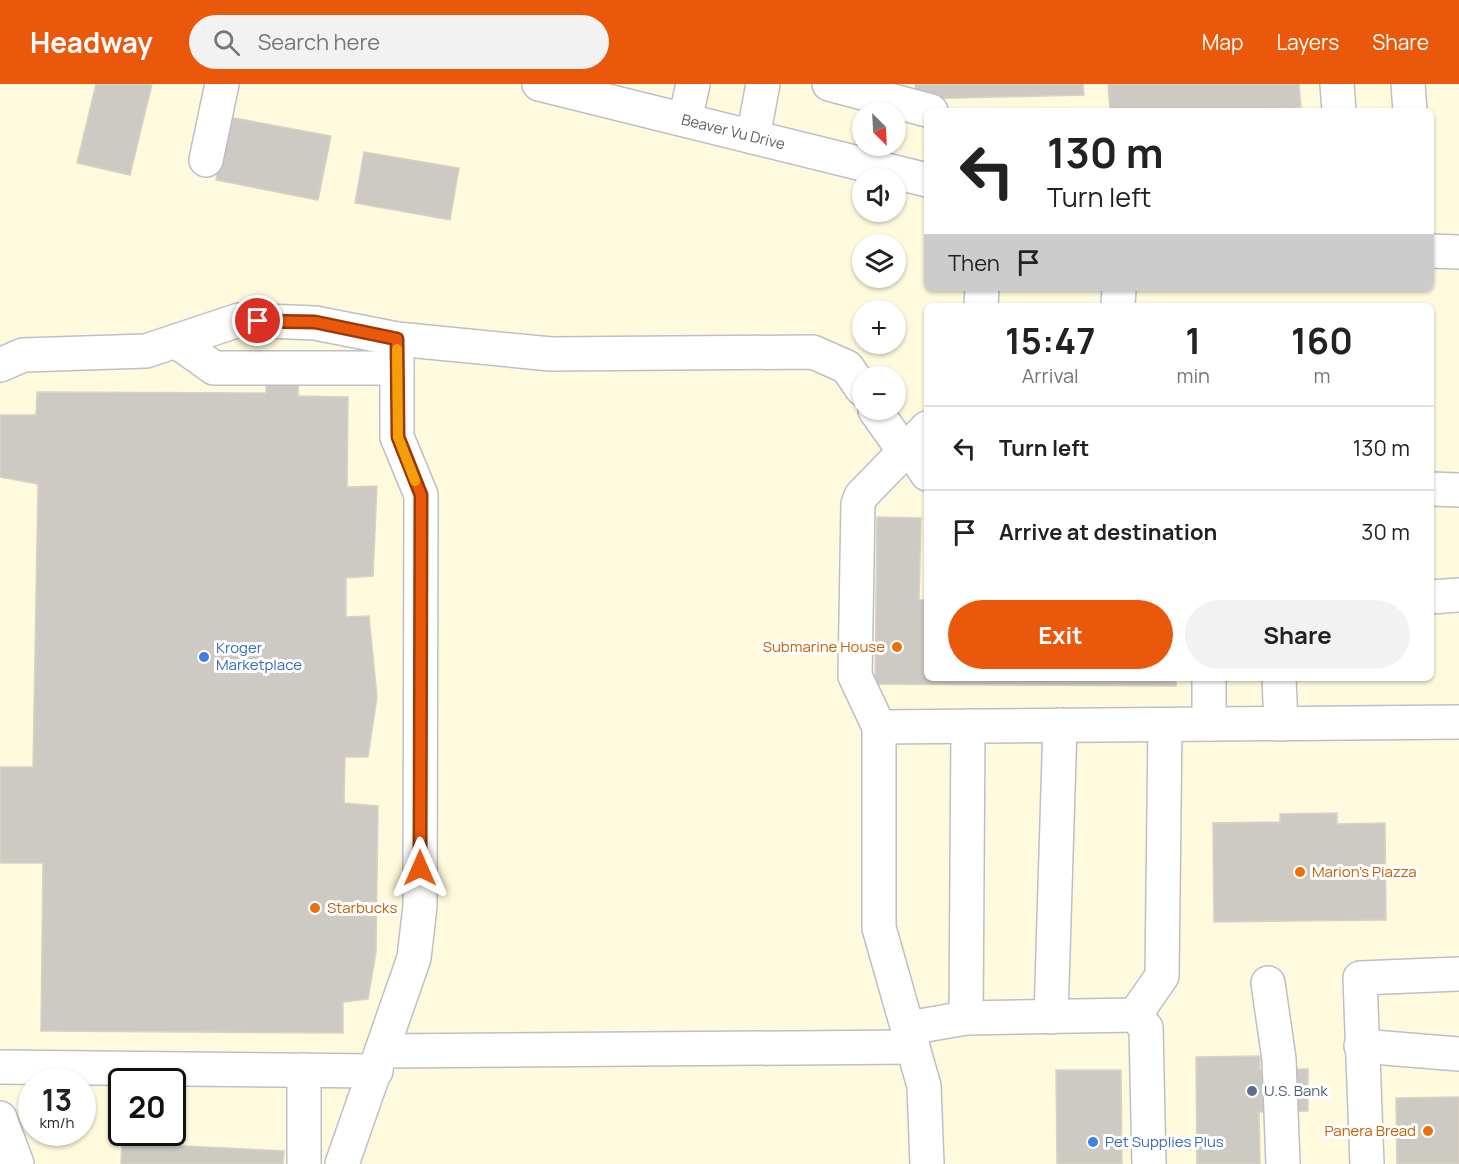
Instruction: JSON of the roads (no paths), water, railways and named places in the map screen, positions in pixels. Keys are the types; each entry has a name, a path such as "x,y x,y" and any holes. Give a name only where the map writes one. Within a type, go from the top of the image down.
{"street":[{"path":"206,160 222,84"},
{"name":"Beaver Vu Drive","path":"538,84 626,94 685,120 924,179"},
{"path":"685,120 693,84"},
{"path":"753,137 763,84"},
{"path":"828,84 924,109"},
{"path":"1337,84 1339,108"},
{"path":"1408,84 1410,108"},
{"path":"1434,251 1459,252"},
{"path":"0,365 23,355 146,351 239,320 315,322 397,353"},
{"path":"176,341 214,368 397,353 813,352 847,367 852,374"},
{"path":"342,1164 414,958 420,906 421,495 398,437 397,353"},
{"path":"887,420 913,442 924,467"},
{"path":"913,442 861,496 858,504 855,676 879,727 879,928 924,1086 927,1164"},
{"path":"1434,489 1459,490"},
{"path":"1434,577 1459,576"},
{"path":"1434,597 1459,595"},
{"path":"1209,681 1209,724"},
{"path":"1279,681 1281,724"},
{"path":"879,727 1459,722"},
{"path":"1051,1017 1060,725"},
{"path":"1135,1015 1162,976 1165,725"},
{"path":"966,1018 968,726"},
{"path":"1367,1164 1360,978 1459,974"},
{"path":"1268,983 1279,1059 1283,1164"},
{"path":"0,1067 304,1070 379,1061 910,1037 966,1018 1135,1015"},
{"path":"1135,1015 1146,1028 1149,1164"},
{"path":"1361,1047 1459,1054"},
{"path":"304,1070 304,1164"},
{"path":"0,1118 17,1164"}],"place":[{"name":"Submarine House","path":"897,647"},
{"name":"Kroger Marketplace","path":"204,657"},
{"name":"Marion's Piazza","path":"1300,872"},
{"name":"Starbucks","path":"315,908"},
{"name":"U.S. Bank","path":"1252,1091"},
{"name":"Panera Bread","path":"1428,1131"},
{"name":"Pet Supplies Plus","path":"1093,1142"}]}
